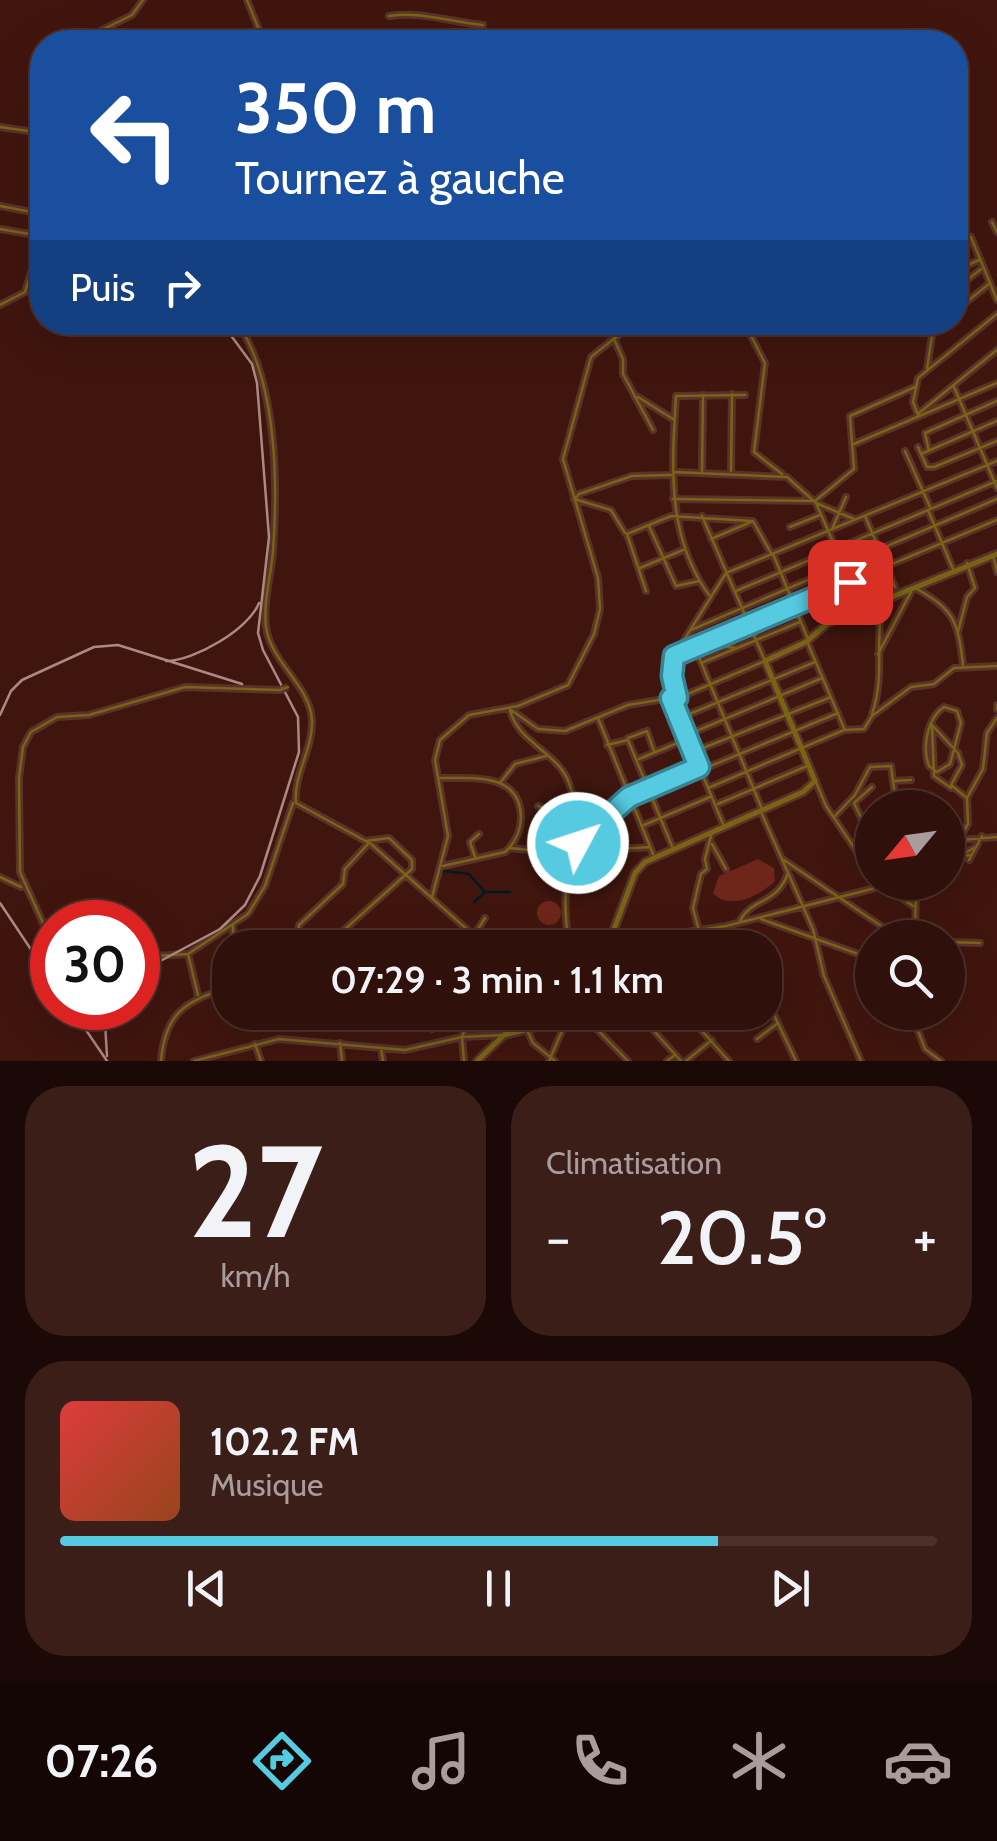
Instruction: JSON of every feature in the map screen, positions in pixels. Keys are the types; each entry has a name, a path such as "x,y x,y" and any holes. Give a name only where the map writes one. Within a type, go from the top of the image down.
{"street":[{"path":"102,30 132,16 143,0"},
{"path":"247,0 259,30"},
{"path":"389,16 417,12 446,22 483,25"},
{"path":"0,127 30,131"},
{"path":"0,206 30,212"},
{"path":"992,222 997,232"},
{"path":"0,229 30,234"},
{"path":"971,238 997,300"},
{"path":"968,265 981,259"},
{"path":"968,280 984,268"},
{"path":"0,305 25,292 30,276"},
{"path":"968,301 990,283"},
{"path":"673,500 816,502 852,472 850,416 915,388 926,370 997,314"},
{"path":"160,956 188,954 246,916 265,886 295,800 311,733 308,702 274,650 266,625 274,540 268,405 264,376 244,335"},
{"path":"751,335 765,366 754,452 816,502 856,520"},
{"path":"926,370 932,335"},
{"path":"432,897 448,836 436,753 445,734 469,716 510,709 568,685 597,625 597,569 564,459 589,362 615,336 623,359 622,372 653,430"},
{"path":"918,415 997,350"},
{"path":"853,444 997,383"},
{"path":"954,387 997,488"},
{"path":"915,388 918,415"},
{"path":"702,393 702,473"},
{"path":"710,596 699,581 674,516 677,394 745,395"},
{"path":"732,394 732,472"},
{"path":"634,395 674,420"},
{"path":"928,451 926,433 997,402"},
{"path":"921,454 997,421"},
{"path":"918,447 927,466 934,468 997,441"},
{"path":"905,450 953,568"},
{"path":"677,698 672,676 674,656 726,573 997,461"},
{"path":"574,499 632,476 732,472 784,475"},
{"path":"734,591 996,481"},
{"path":"830,531 846,498"},
{"path":"574,499 610,510 626,534 646,591"},
{"path":"690,630 997,499"},
{"path":"816,502 858,599"},
{"path":"790,528 822,514"},
{"path":"626,534 674,516 751,522 780,571 844,730"},
{"path":"702,516 815,781 855,846"},
{"path":"865,516 894,587"},
{"path":"674,656 997,520"},
{"path":"711,539 751,522"},
{"path":"648,524 676,586 699,581"},
{"path":"639,569 685,549"},
{"path":"510,709 532,726 552,732 633,704 677,698 808,641 828,623 953,568 994,554 997,572"},
{"path":"958,634 967,597 975,588 967,563"},
{"path":"914,586 940,600 958,634 963,667"},
{"path":"877,656 912,596 906,590"},
{"path":"708,788 844,730 864,728 880,689 877,656 883,600"},
{"path":"702,663 800,622"},
{"path":"703,644 740,649"},
{"path":"694,648 817,940 824,976 860,1061"},
{"path":"680,718 815,662"},
{"path":"872,716 908,689 934,684 952,669 997,666"},
{"path":"636,760 822,678"},
{"path":"30,901 23,887 19,778 23,747 38,726 57,717 88,715 185,687 282,690 294,684"},
{"path":"693,752 831,697"},
{"path":"671,698 724,825"},
{"path":"944,707 958,712 961,723 947,769 935,771 926,756 935,713 944,707"},
{"path":"510,709 521,732 566,774 572,791 574,845 565,898 568,930"},
{"path":"442,866 510,848 547,852 574,845 629,797 740,756 838,712"},
{"path":"598,717 606,745 654,856"},
{"path":"965,830 967,798 983,769 986,733 997,718"},
{"path":"931,724 962,762 950,782 955,790"},
{"path":"931,724 936,778 955,790"},
{"path":"606,745 646,731 654,752"},
{"path":"627,739 673,848"},
{"path":"500,783 515,764 548,756"},
{"path":"715,805 809,766"},
{"path":"834,817 856,795 872,766 890,766 894,790"},
{"path":"438,778 468,777 500,783 515,796 520,826 510,848"},
{"path":"892,778 901,783 912,780"},
{"path":"614,930 635,873 654,856 803,792 815,781"},
{"path":"869,790 872,787"},
{"path":"641,826 712,797"},
{"path":"295,800 368,842 469,930"},
{"path":"538,806 555,812 547,852"},
{"path":"699,930 694,906 700,874 708,870 705,860 712,830"},
{"path":"475,859 470,842 479,834"},
{"path":"297,930 298,925 342,884 345,869 368,842 382,836 394,842 413,862 409,876 345,930"},
{"path":"969,860 982,836"},
{"path":"965,840 997,837"},
{"path":"711,842 726,869"},
{"path":"573,852 650,848"},
{"path":"965,855 976,850"},
{"path":"965,856 972,855"},
{"path":"784,860 870,920"},
{"path":"740,923 745,912 778,894 789,872"},
{"path":"0,877 23,887"},
{"path":"706,930 855,892"},
{"path":"903,900 914,907"},
{"path":"914,920 915,900"},
{"path":"477,930 485,918"},
{"path":"759,918 855,953"},
{"path":"233,924 233,930"},
{"path":"965,943 980,943"},
{"path":"188,954 198,997"},
{"path":"162,1061 170,1020 182,1006 212,993"},
{"path":"464,1030 464,1061"},
{"path":"194,1061 279,1039 419,1049 462,1037 528,1030 531,1042 552,1060 563,1030"},
{"path":"598,1030 628,1061"},
{"path":"654,1030 683,1061 712,1039"},
{"path":"703,1030 729,1061"},
{"path":"756,1039 769,1030"},
{"path":"782,1030 796,1061"},
{"path":"918,1030 926,1049 941,1061"},
{"path":"476,1061 504,1035"},
{"path":"340,1043 342,1061"},
{"path":"255,1044 261,1061"},
{"path":"381,1047 383,1061"},
{"path":"667,1061 676,1054"}],"shaded area":[{"path":"758,859 774,868 775,881 769,887 736,901 713,893 719,876"},
{"path":"549,901 558,904 558,922 549,925 540,922 537,913 540,904"}],"waterway":[{"path":"444,871 469,874 485,892 510,892"},
{"path":"474,902 484,893"}],"railway":[{"path":"160,961 220,929 245,905 260,876 299,752 298,717 258,633 269,537 257,383 252,364 231,335"},
{"path":"166,661 191,656 219,642 244,623 259,603"},
{"path":"0,715 11,691 22,680 94,647 118,645 242,684"},
{"path":"0,903 30,948"},
{"path":"86,1030 107,1061"},
{"path":"105,1030 107,1056"}],"route":[{"path":"578,843 629,797 699,767 671,698 677,698 672,676 674,656 850,582"}]}
